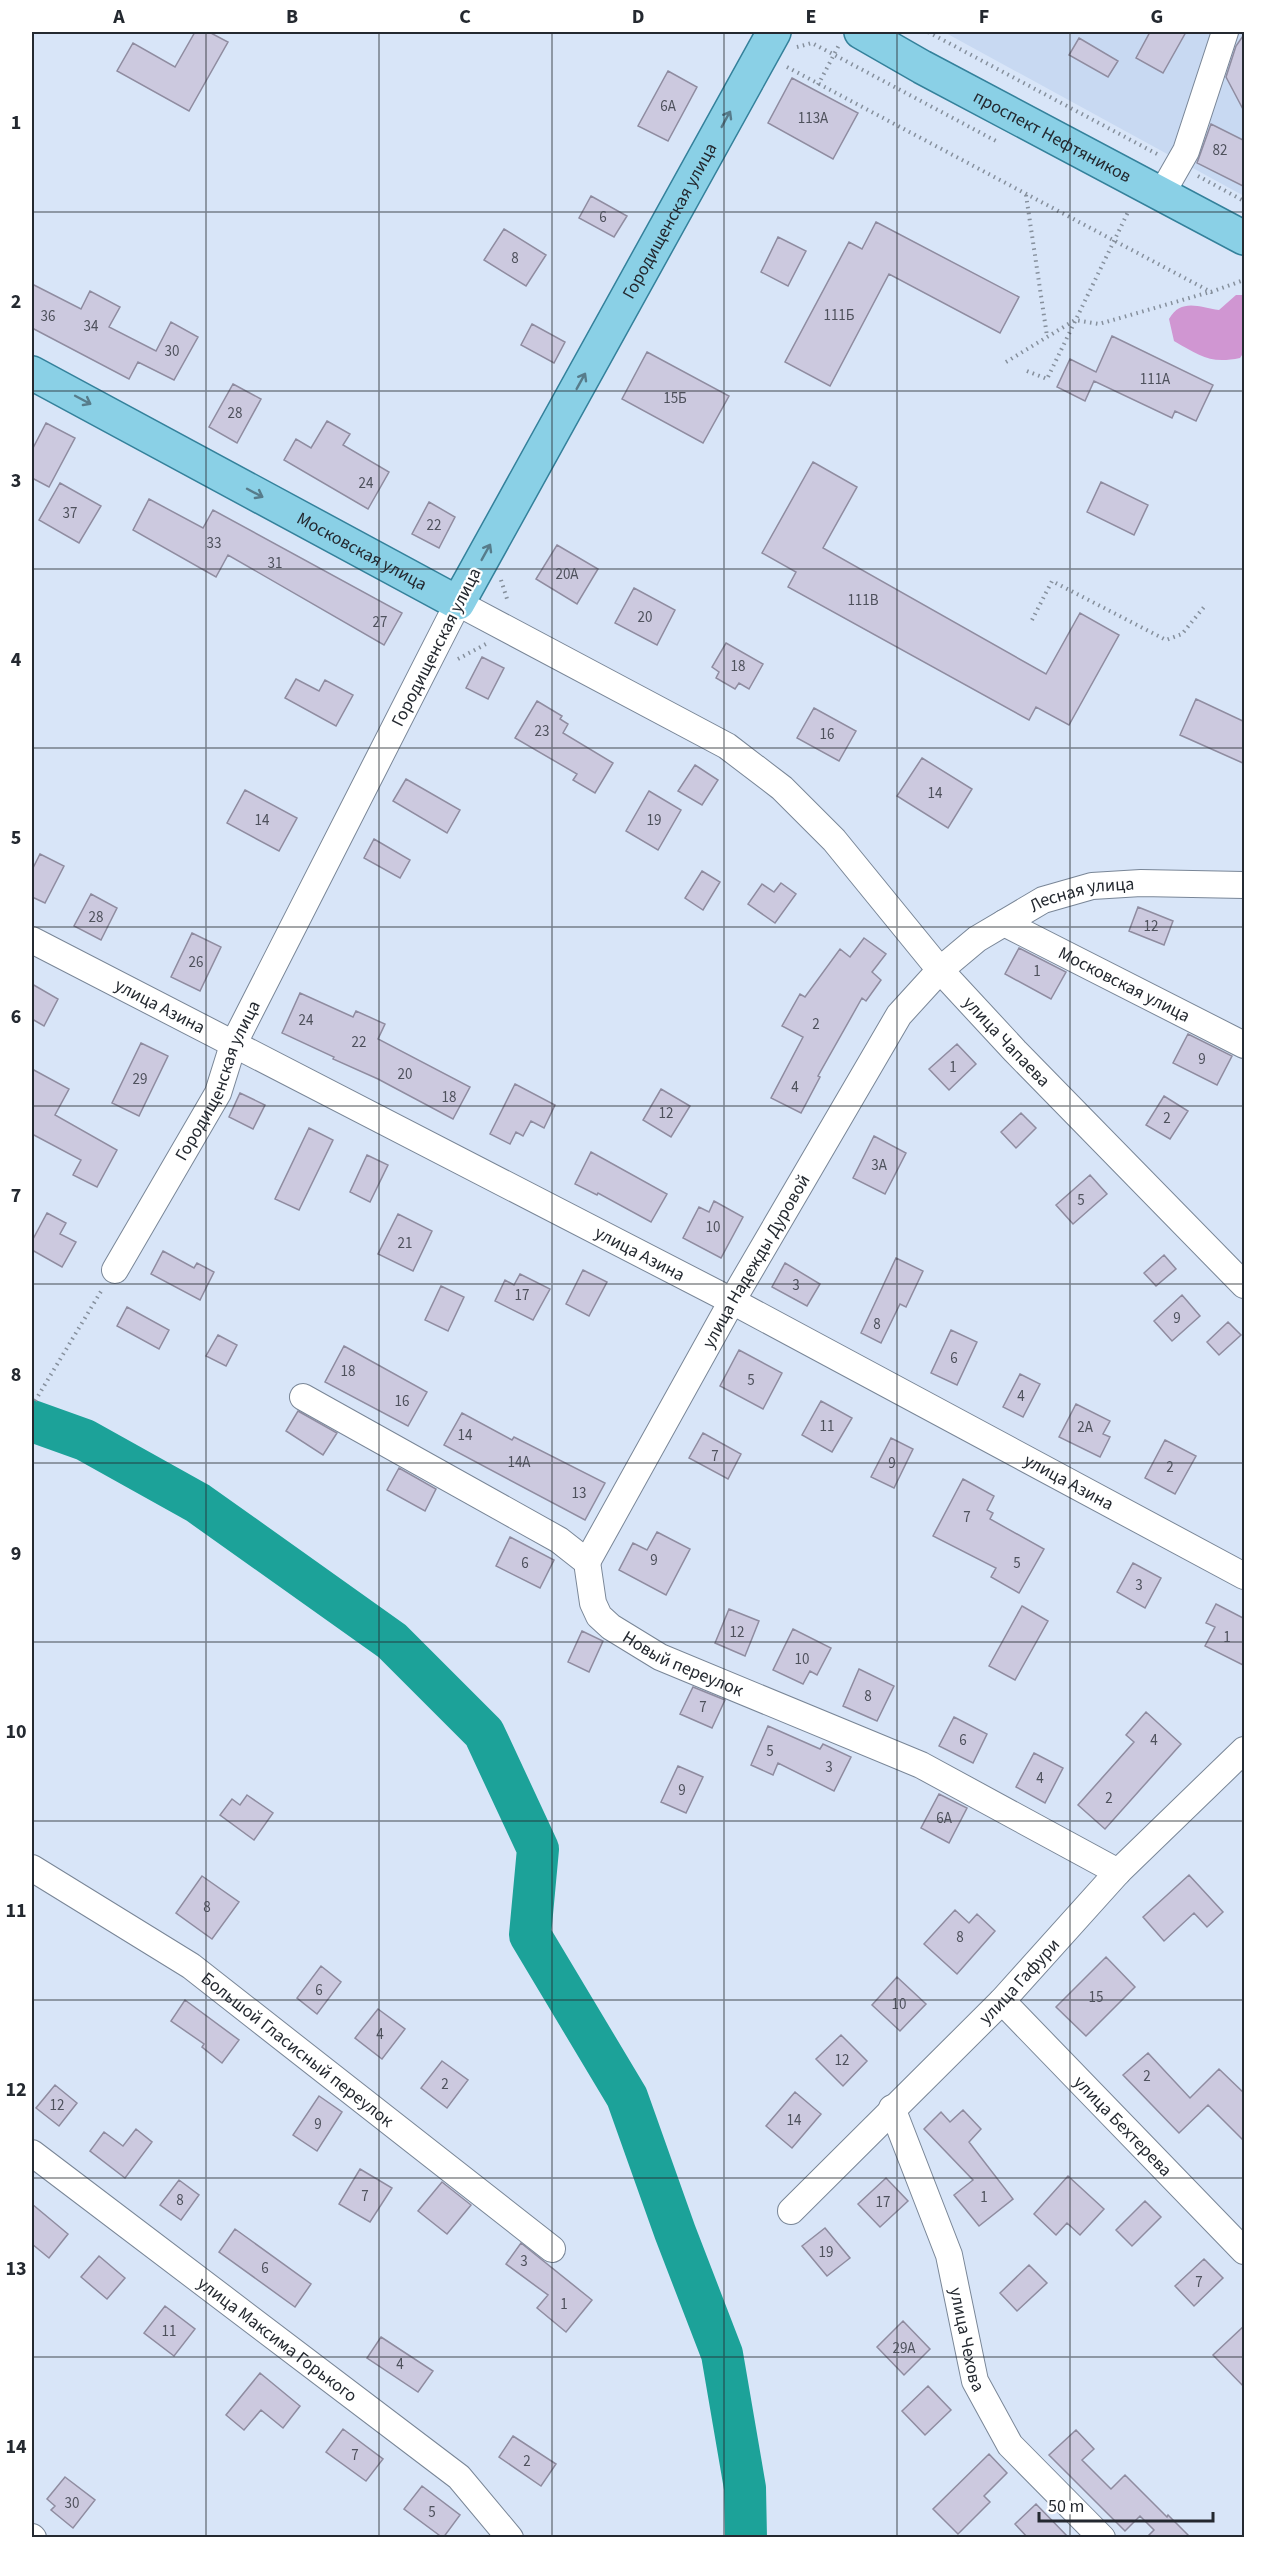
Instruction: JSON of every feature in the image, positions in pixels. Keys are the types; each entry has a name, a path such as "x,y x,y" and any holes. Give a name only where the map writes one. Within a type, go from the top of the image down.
{"main road":[{"name":"проспект Нефтяников","path":"851,35 922,67 1150,204 1245,238"},
{"name":"Городищенская улица","path":"458,603 776,44"},
{"name":"Московская улица","path":"32,373 458,603"}],"street":[{"path":"1150,204 1186,151 1225,32"},
{"name":"Городищенская улица","path":"115,1270 218,1093 233,1045 458,603"},
{"name":"Московская улица","path":"458,603 727,746 782,788"},
{"name":"улица Чапаева","path":"782,788 834,840 940,969 1016,1051 1245,1285"},
{"name":"Лесная улица","path":"940,969 977,939 1043,900 1092,886 1141,883 1245,885"},
{"name":"Московская улица","path":"1004,923 1245,1045"},
{"name":"улица Азина","path":"32,940 732,1301 1245,1576"},
{"name":"улица Надежды Дуровой","path":"587,1562 732,1301 899,1014 940,969"},
{"path":"303,1397 559,1540 587,1562"},
{"name":"Новый переулок","path":"587,1562 592,1603 599,1616 611,1628 660,1657 921,1765 1118,1872"},
{"name":"улица Гафури","path":"791,2211 1002,2001 1118,1872 1241,1762"},
{"name":"Большой Гласисный переулок","path":"32,1868 190,1966 552,2249"},
{"name":"улица Бехтерева","path":"1002,2001 1245,2251"},
{"name":"улица Чехова","path":"892,2108 949,2254 975,2381 1010,2445 1102,2538"},
{"name":"улица Максима Горького","path":"32,2153 459,2477 510,2538"}],"path":[{"path":"928,32 1245,201"},
{"path":"818,85 834,54 851,35"},
{"path":"776,44 792,48 812,43 997,141"},
{"path":"776,44 818,85 1211,291"},
{"path":"1026,195 1047,337"},
{"path":"1119,205 1129,210 1150,204"},
{"path":"1027,371 1047,379 1129,210"},
{"path":"1006,362 1075,320 1099,324 1245,280"},
{"path":"1032,620 1052,581 1166,640 1182,634 1203,607"},
{"path":"434,650 455,660 491,641"},
{"path":"32,1406 115,1270"}],"shaded area":[{"path":"944,32 1244,32 1244,196"},
{"path":"1236,295 1244,295 1244,352 1240,358 1213,359 1191,351 1174,341 1169,319 1179,308 1198,306 1219,310"}],"building":[{"path":"195,32 209,32 228,42 189,111 117,71 133,43 175,67"},
{"path":"1150,32 1186,32 1163,73 1136,58"},
{"path":"1245,33 1245,113 1226,77 1236,46"},
{"path":"1079,38 1118,61 1108,77 1069,55"},
{"path":"668,71 697,87 668,141 638,126"},
{"path":"792,78 858,113 833,159 768,123"},
{"path":"1211,124 1245,141 1245,187 1197,163"},
{"path":"591,196 627,216 614,237 579,218"},
{"path":"876,222 1019,297 1000,333 889,274 830,386 785,362 849,242 862,249"},
{"path":"504,229 546,255 526,286 484,260"},
{"path":"778,237 806,251 788,286 761,272"},
{"path":"32,284 81,309 90,291 120,307 109,327 156,351 171,322 198,337 174,380 138,362 129,379 32,328"},
{"path":"532,324 565,342 554,363 521,345"},
{"path":"1112,336 1213,385 1196,421 1175,411 1172,418 1094,381 1085,401 1057,387 1070,359 1096,372"},
{"path":"647,352 729,396 703,443 622,399"},
{"path":"233,384 261,399 237,443 209,427"},
{"path":"327,421 350,434 343,445 389,472 368,509 284,460 296,439 311,448"},
{"path":"46,423 75,438 49,487 32,478 32,450"},
{"path":"813,462 857,487 823,548 1046,674 1080,613 1119,635 1069,725 1036,707 1029,720 788,587 796,572 762,553"},
{"path":"1101,482 1148,505 1134,535 1087,512"},
{"path":"60,483 101,506 79,543 39,520"},
{"path":"149,499 203,528 213,510 402,613 384,645 228,555 216,577 133,530"},
{"path":"429,502 455,517 439,548 412,534"},
{"path":"557,545 598,569 577,604 536,579"},
{"path":"634,588 675,610 657,645 615,623"},
{"path":"726,643 763,664 749,689 739,683 735,689 716,678 719,672 712,667"},
{"path":"482,657 504,668 488,699 466,688"},
{"path":"296,679 319,691 325,680 353,695 336,726 285,698"},
{"path":"1196,699 1245,722 1245,764 1180,735"},
{"path":"537,701 562,716 560,719 568,724 563,733 613,763 595,793 573,780 577,774 515,738"},
{"path":"814,708 856,731 839,761 797,738"},
{"path":"922,758 972,789 948,828 897,796"},
{"path":"695,765 718,780 702,805 678,791"},
{"path":"406,779 460,810 447,833 393,801"},
{"path":"245,790 297,818 279,851 227,823"},
{"path":"649,791 681,810 658,850 626,831"},
{"path":"374,839 410,860 400,878 364,858"},
{"path":"40,854 64,866 45,903 32,897 32,870"},
{"path":"702,871 720,882 703,910 685,898"},
{"path":"781,883 796,894 775,923 748,904 762,884 774,892"},
{"path":"91,894 117,908 101,940 74,926"},
{"path":"1138,907 1173,921 1164,945 1129,931"},
{"path":"192,933 221,947 200,991 171,977"},
{"path":"864,938 886,954 872,972 881,980 866,1001 862,998 818,1076 820,1077 801,1113 771,1098 803,1037 782,1026 800,994 805,997 840,949 850,957"},
{"path":"1019,948 1066,972 1051,999 1005,974"},
{"path":"32,984 58,999 44,1026 32,1019"},
{"path":"300,993 353,1017 356,1011 385,1024 378,1039 470,1087 453,1119 378,1079 282,1033"},
{"path":"1188,1034 1232,1056 1217,1085 1173,1063"},
{"path":"141,1043 168,1056 139,1116 112,1103"},
{"path":"957,1044 976,1064 949,1090 929,1069"},
{"path":"32,1069 69,1089 55,1115 117,1150 97,1187 73,1175 81,1160 32,1134"},
{"path":"515,1084 555,1105 544,1128 531,1121 523,1136 516,1132 510,1144 490,1134"},
{"path":"661,1089 690,1106 671,1137 643,1120"},
{"path":"240,1093 265,1105 253,1129 229,1117"},
{"path":"1164,1096 1188,1111 1170,1139 1146,1125"},
{"path":"1021,1113 1036,1128 1016,1148 1001,1132"},
{"path":"309,1128 333,1140 299,1210 275,1199"},
{"path":"874,1136 906,1153 885,1194 853,1178"},
{"path":"591,1152 667,1194 651,1222 598,1193 597,1195 575,1184"},
{"path":"367,1155 388,1165 370,1202 350,1192"},
{"path":"1090,1175 1107,1194 1073,1224 1056,1205"},
{"path":"714,1201 743,1217 721,1258 683,1238 699,1207 709,1212"},
{"path":"47,1213 66,1223 60,1234 76,1242 62,1267 32,1250 32,1241"},
{"path":"398,1214 432,1231 413,1271 378,1254"},
{"path":"163,1251 194,1268 197,1263 214,1272 200,1300 151,1274"},
{"path":"1164,1255 1176,1269 1156,1286 1144,1273"},
{"path":"896,1258 923,1271 906,1307 900,1304 881,1343 861,1333"},
{"path":"785,1263 820,1284 807,1306 772,1287"},
{"path":"583,1270 607,1282 589,1316 566,1304"},
{"path":"520,1274 550,1289 533,1320 495,1301 505,1280 514,1285"},
{"path":"441,1286 464,1297 448,1331 425,1320"},
{"path":"1182,1295 1200,1316 1172,1341 1154,1321"},
{"path":"127,1307 169,1330 159,1349 117,1326"},
{"path":"1228,1322 1241,1335 1219,1355 1207,1342"},
{"path":"951,1330 977,1342 957,1385 931,1373"},
{"path":"218,1335 237,1345 226,1366 206,1356"},
{"path":"344,1346 427,1392 408,1426 325,1382"},
{"path":"739,1350 782,1373 763,1409 720,1386"},
{"path":"1020,1374 1040,1384 1023,1417 1003,1407"},
{"path":"821,1401 852,1418 832,1452 802,1435"},
{"path":"1076,1404 1110,1421 1103,1434 1110,1437 1100,1457 1059,1437"},
{"path":"298,1411 337,1433 323,1455 286,1431"},
{"path":"462,1413 512,1440 514,1437 605,1483 585,1520 444,1445"},
{"path":"703,1433 741,1454 728,1479 689,1458"},
{"path":"891,1438 913,1449 894,1488 871,1477"},
{"path":"1165,1440 1196,1456 1175,1494 1145,1478"},
{"path":"399,1468 436,1489 425,1511 387,1490"},
{"path":"963,1479 994,1496 987,1510 993,1513 990,1519 1044,1549 1019,1593 991,1577 996,1568 933,1536"},
{"path":"657,1532 690,1549 666,1595 619,1570 633,1543 647,1550"},
{"path":"510,1537 554,1560 540,1588 496,1566"},
{"path":"1133,1563 1161,1578 1145,1608 1117,1592"},
{"path":"1216,1604 1245,1619 1245,1666 1205,1646 1215,1627 1206,1623"},
{"path":"1022,1606 1048,1621 1015,1680 989,1666"},
{"path":"729,1609 759,1621 745,1656 715,1643"},
{"path":"793,1629 831,1648 817,1675 810,1671 803,1684 773,1670"},
{"path":"582,1631 603,1641 589,1672 568,1662"},
{"path":"859,1669 894,1686 877,1721 843,1706"},
{"path":"693,1687 725,1700 712,1728 680,1714"},
{"path":"1146,1712 1181,1744 1105,1829 1078,1805 1134,1742 1126,1735"},
{"path":"954,1717 987,1734 973,1763 939,1746"},
{"path":"768,1726 820,1749 823,1744 851,1757 834,1791 778,1763 773,1775 751,1765"},
{"path":"1034,1753 1063,1768 1045,1803 1016,1787"},
{"path":"678,1766 703,1777 686,1813 661,1802"},
{"path":"939,1794 967,1808 949,1843 921,1828"},
{"path":"247,1795 273,1813 254,1840 220,1815 232,1799 240,1805"},
{"path":"1189,1875 1223,1912 1207,1927 1194,1913 1164,1941 1143,1917"},
{"path":"202,1876 239,1902 212,1939 176,1913"},
{"path":"955,1910 969,1923 977,1914 995,1931 957,1974 924,1944"},
{"path":"1106,1957 1135,1987 1086,2036 1056,2007"},
{"path":"321,1966 341,1982 317,2014 297,1998"},
{"path":"897,1977 926,2004 900,2031 872,2005"},
{"path":"185,2000 239,2040 222,2063 202,2047 204,2044 171,2021"},
{"path":"378,2009 405,2029 382,2059 355,2038"},
{"path":"841,2035 867,2061 843,2086 816,2059"},
{"path":"1148,2053 1190,2098 1219,2069 1245,2094 1245,2142 1208,2105 1179,2133 1123,2075"},
{"path":"442,2061 468,2080 447,2108 421,2088"},
{"path":"55,2085 77,2103 59,2126 36,2108"},
{"path":"795,2092 821,2114 792,2148 766,2126"},
{"path":"319,2096 342,2112 317,2151 293,2135"},
{"path":"963,2110 981,2129 969,2142 1013,2199 979,2226 954,2195 973,2180 924,2129 941,2112 950,2122"},
{"path":"136,2129 152,2142 125,2178 90,2151 104,2132 123,2146"},
{"path":"360,2169 392,2188 370,2222 339,2204"},
{"path":"1068,2176 1104,2209 1080,2235 1067,2223 1056,2235 1034,2214"},
{"path":"886,2178 908,2201 880,2227 858,2204"},
{"path":"179,2180 199,2195 181,2220 160,2205"},
{"path":"442,2182 471,2205 447,2234 418,2211"},
{"path":"1145,2201 1161,2217 1132,2246 1116,2230"},
{"path":"32,2204 68,2234 49,2258 32,2244"},
{"path":"825,2228 850,2258 827,2276 802,2246"},
{"path":"235,2229 311,2284 295,2307 219,2252"},
{"path":"521,2243 592,2300 566,2332 537,2308 548,2295 506,2264"},
{"path":"99,2256 125,2278 107,2299 81,2277"},
{"path":"1204,2259 1223,2278 1194,2306 1175,2286"},
{"path":"1029,2265 1047,2283 1017,2311 1000,2293"},
{"path":"165,2306 195,2329 174,2356 144,2333"},
{"path":"903,2321 930,2349 904,2375 877,2347"},
{"path":"1245,2325 1245,2388 1213,2355"},
{"path":"381,2337 433,2371 418,2392 367,2358"},
{"path":"260,2373 300,2406 283,2428 261,2410 244,2430 226,2415"},
{"path":"928,2386 951,2410 925,2435 902,2411"},
{"path":"343,2429 383,2459 366,2481 326,2452"},
{"path":"1076,2430 1094,2449 1082,2460 1111,2489 1125,2475 1191,2538 1146,2538 1154,2530 1140,2516 1125,2531 1049,2455"},
{"path":"513,2436 556,2464 541,2486 499,2457"},
{"path":"989,2454 1007,2473 984,2496 990,2502 958,2534 933,2509"},
{"path":"65,2477 95,2500 73,2528 51,2510 55,2506 47,2499"},
{"path":"422,2486 460,2515 443,2538 404,2509"},
{"path":"1036,2504 1069,2538 1028,2538 1015,2524"}],"waterway":[{"path":"32,1421 85,1440 198,1503 392,1641 484,1733 538,1849 530,1935 627,2097 722,2354 745,2488 746,2538"}]}
